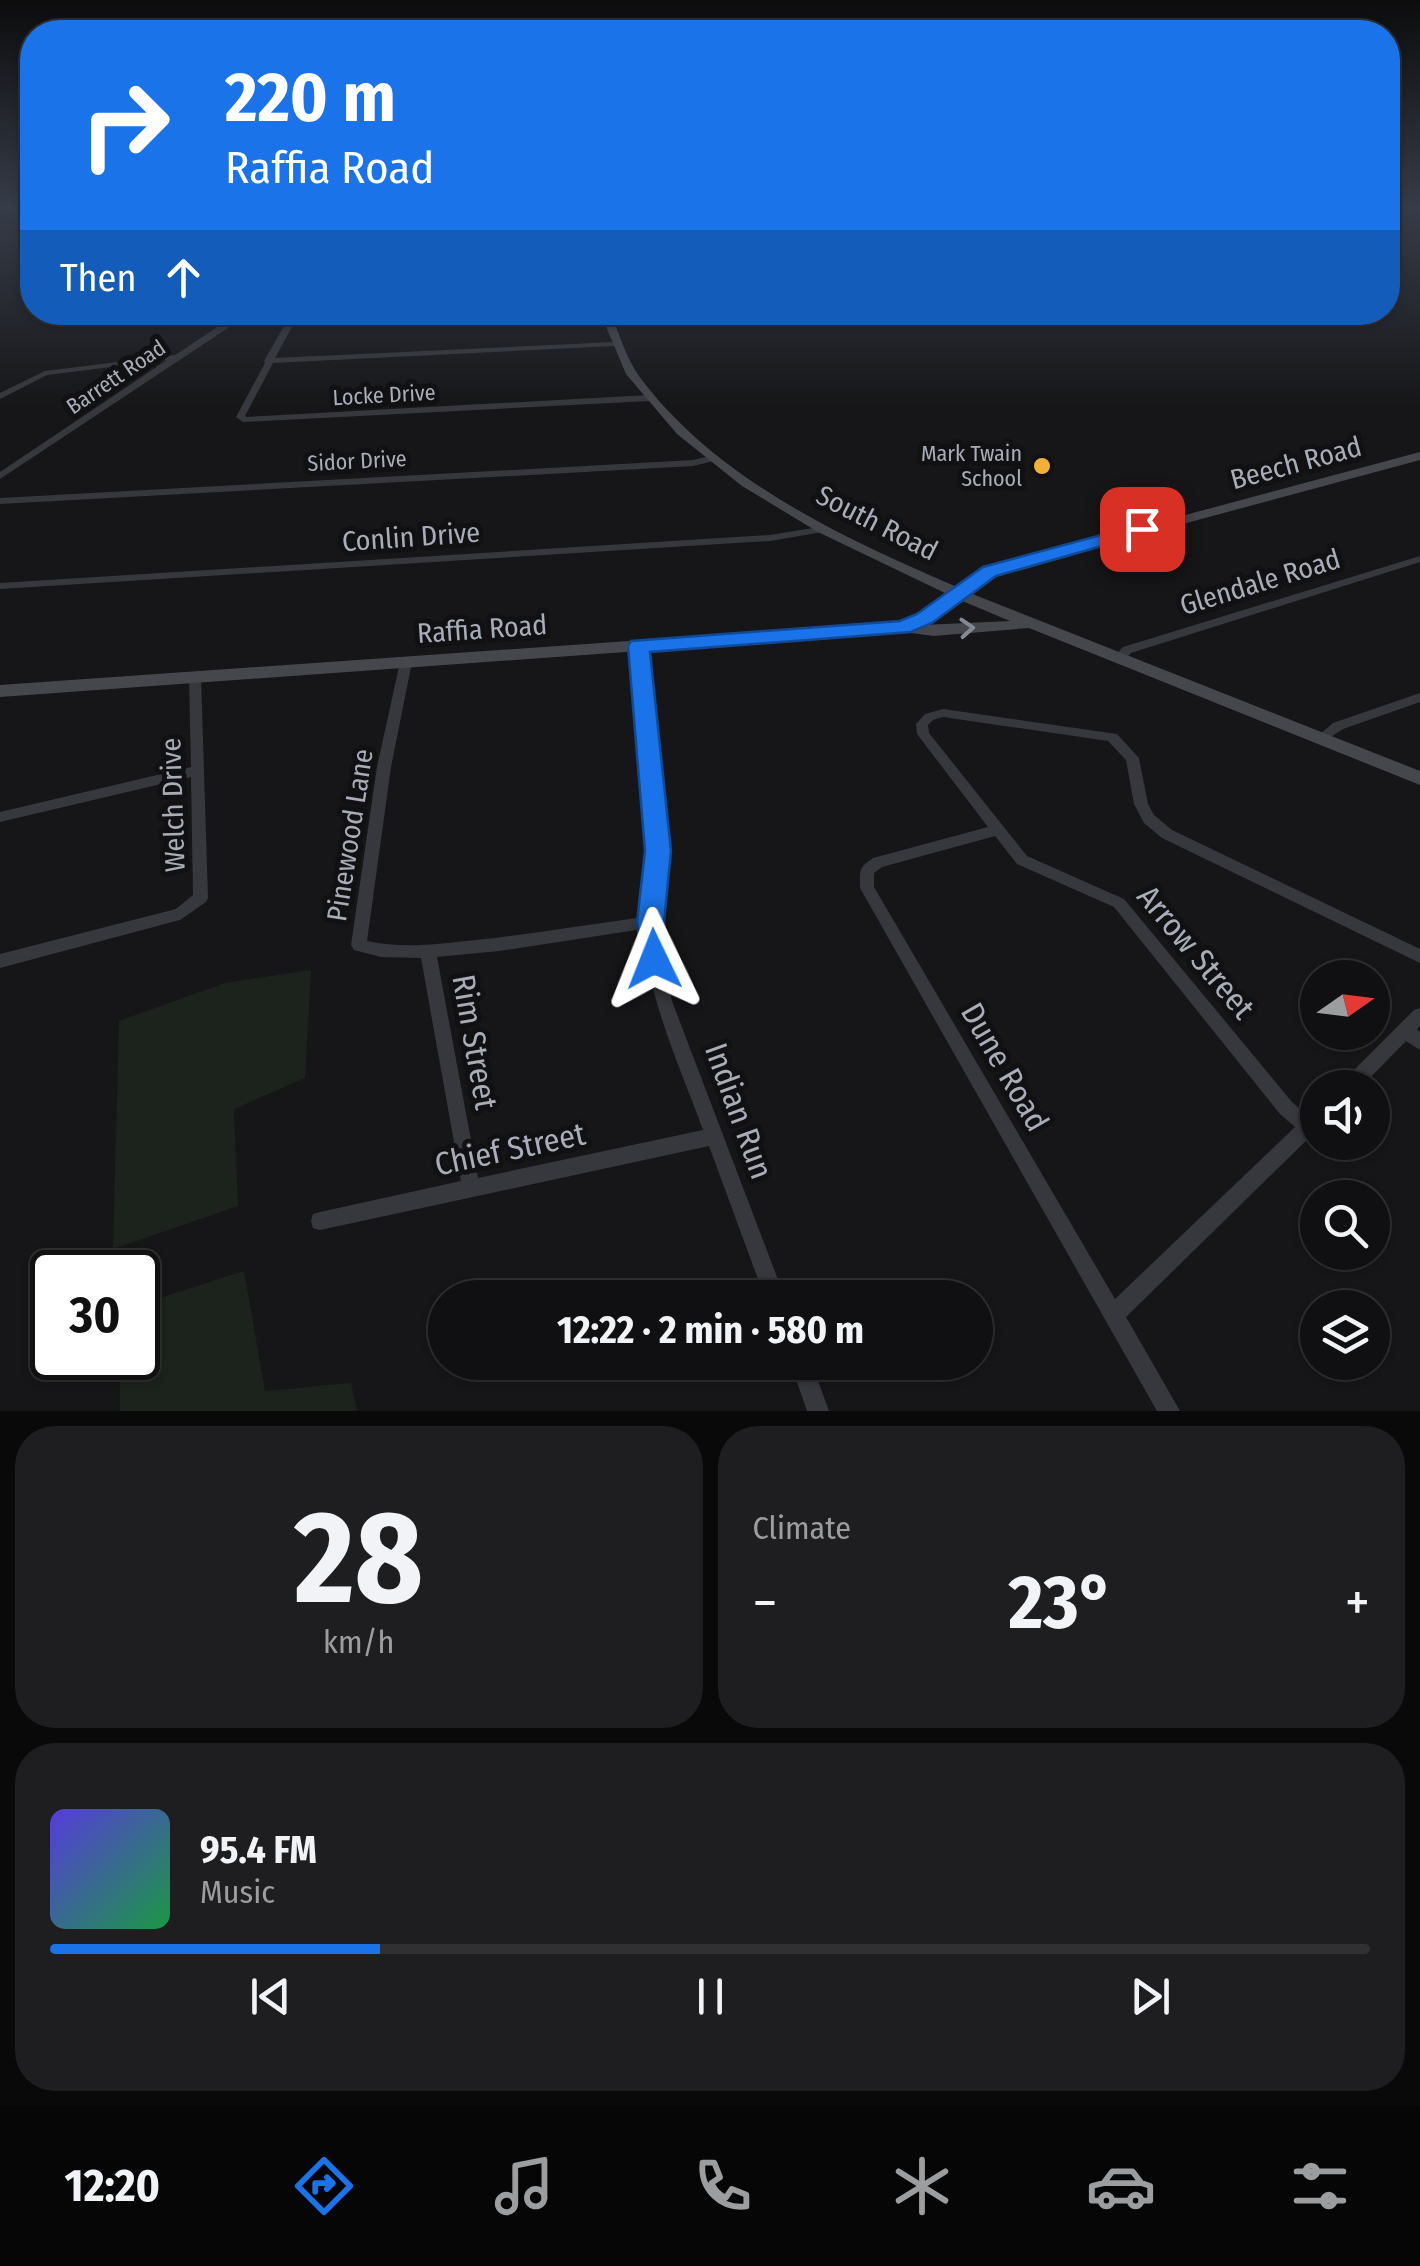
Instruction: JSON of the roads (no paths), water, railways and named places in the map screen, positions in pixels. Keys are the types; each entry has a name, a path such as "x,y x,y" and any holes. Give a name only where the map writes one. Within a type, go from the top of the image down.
{"main road":[{"name":"South Road","path":"608,325 614,344 649,398 715,458 782,506 1030,624 1420,778"},
{"name":"Beech Road","path":"958,593 990,572 1010,565 1420,456"},
{"name":"Raffia Road","path":"0,691 904,628 958,593"},
{"path":"904,628 933,631 1030,624"}],"street":[{"name":"Barrett Road","path":"0,476 226,325"},
{"name":"Locke Drive","path":"289,325 241,410 240,417 246,420 649,398"},
{"path":"268,361 614,344"},
{"path":"0,396 44,373 177,357"},
{"name":"Sidor Drive","path":"0,501 675,464 715,458"},
{"name":"Conlin Drive","path":"0,586 770,538 825,529"},
{"name":"Glendale Road","path":"1119,658 1127,650 1420,559"},
{"name":"Indian Run","path":"638,646 658,851 650,922 654,959 664,1001 768,1280"},
{"name":"Pinewood Lane","path":"406,662 384,767 359,945 374,953 428,952"},
{"name":"Welch Drive","path":"0,962 193,907 201,898 195,677"},
{"path":"1320,739 1338,726 1420,697"},
{"name":"Arrow Street","path":"1300,1116 1286,1108 1119,902 1022,860 923,734 922,724 928,716 960,715 1112,737 1125,746 1132,758 1149,818 1167,834 1420,956"},
{"path":"0,817 196,771"},
{"name":"Dune Road","path":"998,830 878,862 868,870 866,888 1169,1411"},
{"name":"Rim Street","path":"471,1188 428,952 650,922"},
{"path":"1370,1070 1413,1036 1420,1015"},
{"name":"Arrow Street","path":"1114,1314 1300,1134"},
{"name":"Chief Street","path":"320,1222 714,1136"},
{"path":"807,1380 818,1411"}],"place":[{"name":"Mark Twain School","path":"1042,466"}]}
